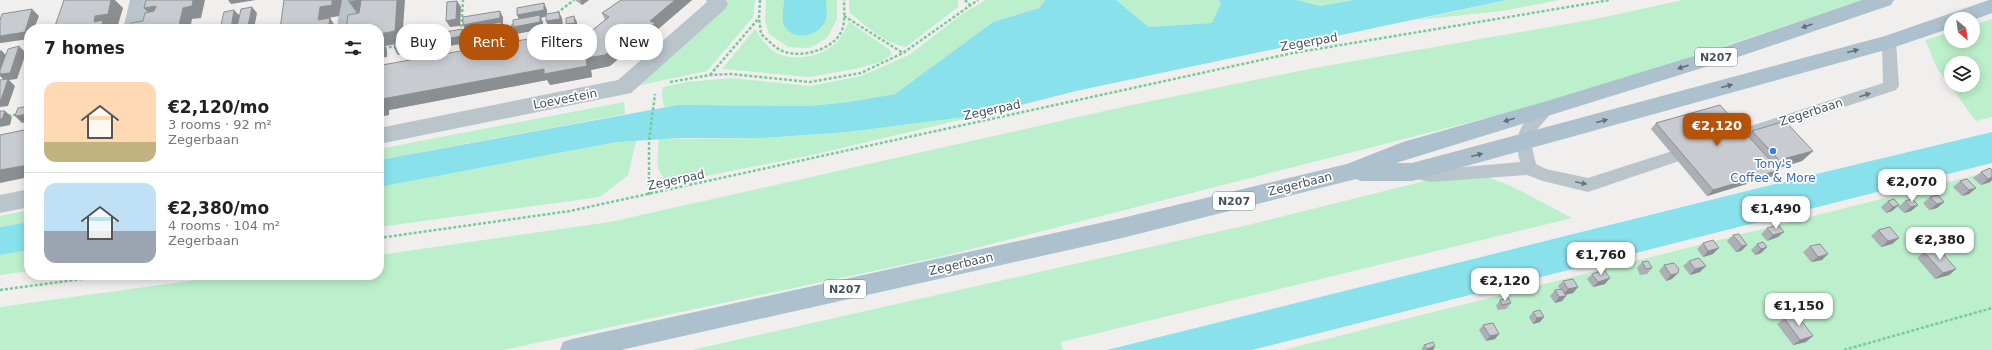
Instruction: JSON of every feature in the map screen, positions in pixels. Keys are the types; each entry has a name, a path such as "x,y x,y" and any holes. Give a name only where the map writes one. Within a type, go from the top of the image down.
{"main road":[{"name":"Zegerbaan","path":"572,350 1118,229 1350,172 1403,150 1547,109 1737,50 1884,0"},
{"path":"1975,12 1992,6"},
{"name":"Zegerbaan","path":"1350,172 1412,172 1523,143 1889,42 1944,22"}],"street":[{"path":"134,24 140,0"},
{"path":"348,24 350,0"},
{"path":"624,87 718,4 716,0"},
{"name":"Loevestein","path":"384,135 624,87"},
{"path":"0,204 24,199"}],"lane":[{"name":"Zegerbaan","path":"1412,172 1430,176 1529,168 1543,175 1588,185 1891,86 1889,42"},
{"name":"Zegerbaan","path":"1523,143 1528,126 1547,109"},
{"path":"1523,143 1529,168"}],"path":[{"path":"462,24 463,0"},
{"path":"556,14 574,0"},
{"path":"760,0 759,18 761,34 782,51 809,53 833,42 841,33 844,16 844,0"},
{"path":"965,0 970,5"},
{"path":"624,87 642,82 657,84 710,75 731,74 810,82 861,73 903,54 978,0"},
{"name":"Zegerpad","path":"384,237 570,212 1294,53 1610,0"},
{"path":"844,16 903,54"},
{"path":"710,75 759,18"},
{"path":"384,48 396,46"},
{"path":"649,195 649,141 655,94"},
{"path":"7,116 22,113"},
{"path":"0,290 75,280"},
{"path":"1844,350 1992,308"}],"green space":[{"path":"728,0 755,0 753,17 707,71 636,86"},
{"path":"766,0 784,0 784,24 826,19 826,0 837,0 837,19 827,38 810,48 788,47 769,34 765,21"},
{"path":"849,0 958,0 958,7 906,47 891,42 869,29 850,13"},
{"path":"986,0 1045,0 1039,8 993,22 895,94 849,102 810,106 678,105 664,107 662,95 663,87 687,82 731,78 810,86 861,76 909,55 962,14"},
{"path":"1116,0 1218,0 1221,3 1213,23 1149,27"},
{"path":"1297,0 1354,0 1320,6"},
{"path":"1507,0 1560,0 1502,11 1416,20"},
{"path":"1683,0 1863,0 1577,95 944,256 503,350 0,350 0,307 196,280 384,280 384,254 610,222 1127,106 1314,68 1595,19"},
{"path":"1992,19 1992,117 1976,121 1955,92 1980,92 1980,56 1944,56 1944,78 1937,68 1925,40 1944,34 1944,48 1980,48 1980,23"},
{"path":"849,22 889,49 892,55 880,62 860,68 809,77 722,69 755,29 773,51 788,57 803,57 817,54 836,43"},
{"path":"624,102 625,114 384,159 384,148"},
{"path":"981,115 812,155 671,183 661,174 657,159 659,139 763,138 848,132"},
{"path":"636,141 628,175 600,197 384,226 384,186 617,142"},
{"path":"1469,170 1511,186 1572,218 1061,342 1063,350 692,350 1248,225"},
{"path":"1992,171 1992,350 1283,350"},
{"path":"24,211 24,223 0,227 0,216"},
{"path":"24,251 24,272 0,275 0,255"}],"water":[{"path":"784,0 826,0 827,15 823,25 819,30 806,35 794,34 788,31 783,20"},
{"path":"1045,0 1116,0 1149,27 1212,23 1221,3 1218,0 1297,0 1320,6 1354,0 1507,0 1076,91 981,115 848,132 763,138 680,138 617,142 384,186 384,159 678,105 810,106 849,102 895,94 993,22 1039,8"},
{"path":"1992,132 1992,163 1252,350 1107,350 1783,182"},
{"path":"24,223 24,251 0,255 0,227"}],"building":[{"path":"64,0 111,0 108,14 95,16 94,22 103,20 102,24 56,24"},
{"path":"146,0 193,0 192,6 183,8 179,24 131,24 143,21 145,13 154,11 156,6 144,8"},
{"path":"284,0 332,0 332,5 320,7 318,20 330,18 329,24 281,24"},
{"path":"349,0 360,0 349,2"},
{"path":"361,0 397,0 395,31 384,33 384,24 347,24 348,15 359,13"},
{"path":"621,0 675,0 650,21 655,23 654,24 605,24 605,55 597,56 597,26 609,17 602,13"},
{"path":"457,1 456,19 446,21 447,2"},
{"path":"544,3 544,10 517,15 517,8"},
{"path":"252,7 248,24 238,24 241,9"},
{"path":"32,9 27,24 24,24 24,32 0,36 0,20 2,14"},
{"path":"234,10 232,24 221,24 224,12"},
{"path":"500,11 500,18 468,24 463,24 463,17"},
{"path":"559,12 560,19 546,21 546,14"},
{"path":"540,15 540,22 529,24 519,26 519,24 513,24 513,20"},
{"path":"574,16 575,23 566,24 566,18"},
{"path":"501,22 501,24 490,24"},
{"path":"459,30 459,37 451,38 451,31"},
{"path":"527,39 527,60 586,60 587,66 544,74 544,69 384,99 384,65 410,60 451,60 451,53 459,51 459,60 519,60 519,41"},
{"path":"395,41 396,48 394,48"},
{"path":"19,46 10,73 0,74 0,70 8,49"},
{"path":"8,79 1,100 0,100 0,80"},
{"path":"1720,105 1779,170 1713,190 1656,123"},
{"path":"24,107 24,115 15,116 18,108"},
{"path":"0,111 5,111 2,119 0,119"},
{"path":"1785,121 1813,151 1779,160 1752,131"},
{"path":"24,130 24,166 0,170 0,135"},
{"path":"1990,168 1992,170 1992,177 1988,179 1981,172"},
{"path":"1967,179 1976,188 1969,190 1960,181"},
{"path":"1938,195 1944,202 1937,204 1930,197"},
{"path":"1894,199 1899,205 1893,207 1888,201"},
{"path":"1912,199 1918,205 1911,207 1905,201"},
{"path":"1778,225 1784,232 1773,235 1767,228"},
{"path":"1890,227 1899,238 1888,241 1878,230"},
{"path":"1739,234 1747,245 1742,246 1733,235"},
{"path":"1713,240 1719,248 1708,251 1703,243"},
{"path":"1763,242 1767,247 1761,249 1757,244"},
{"path":"1820,244 1828,254 1818,257 1810,246"},
{"path":"1939,249 1956,269 1943,273 1924,252"},
{"path":"1699,258 1706,266 1695,269 1689,261"},
{"path":"1648,261 1652,268 1646,269 1642,262"},
{"path":"1674,263 1679,269 1678,273 1671,275 1664,265"},
{"path":"1604,270 1610,278 1598,282 1592,274"},
{"path":"1573,279 1578,287 1568,289 1563,281"},
{"path":"1562,289 1566,296 1559,297 1555,290"},
{"path":"1508,298 1511,303 1502,305 1500,300"},
{"path":"1540,310 1544,317 1537,318 1533,312"},
{"path":"1797,315 1813,336 1800,340 1784,318"},
{"path":"1493,323 1499,334 1490,336 1483,325"},
{"path":"1433,342 1435,346 1427,349 1424,345"}],"place":[{"name":"Tony's Coffee & More","path":"1773,151"}]}
